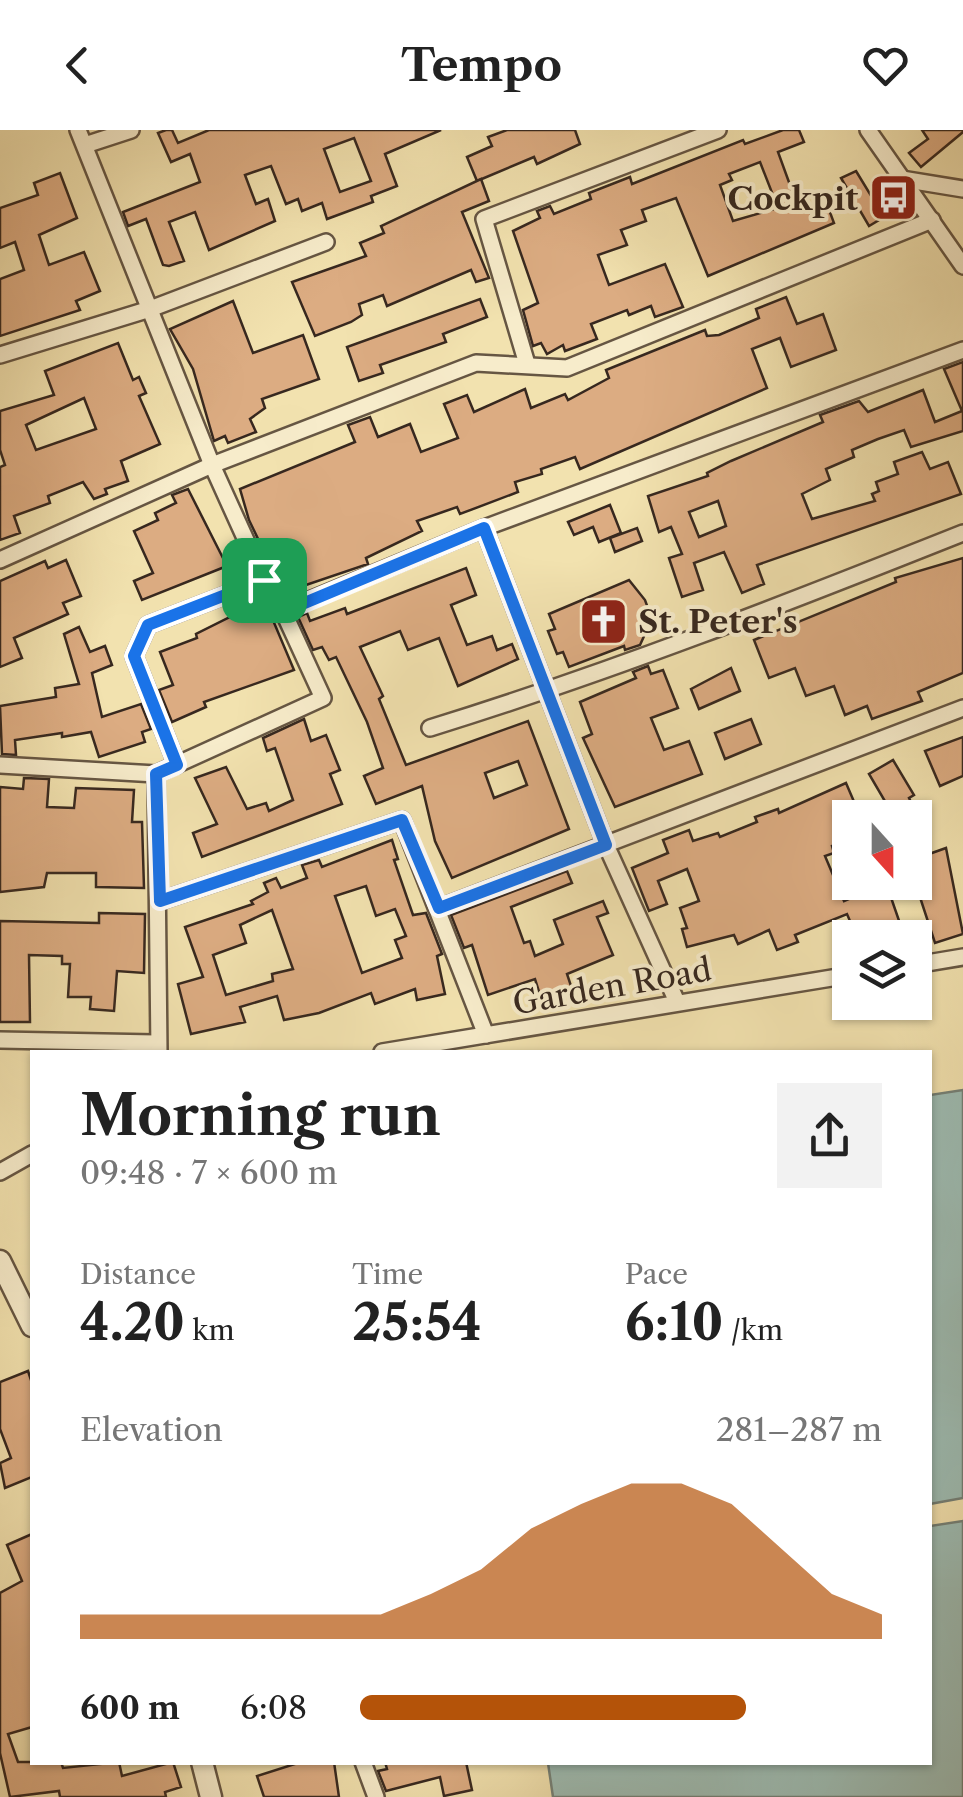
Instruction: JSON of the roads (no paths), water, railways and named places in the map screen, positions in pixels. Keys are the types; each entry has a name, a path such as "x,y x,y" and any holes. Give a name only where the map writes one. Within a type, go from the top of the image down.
{"street":[{"path":"0,765 156,774 324,698 212,465 82,138 131,130"},
{"path":"526,364 484,218 718,130"},
{"path":"868,130 963,266"},
{"path":"902,179 963,189"},
{"path":"0,560 212,465 476,363 567,368 932,220"},
{"path":"0,355 150,309 326,242"},
{"path":"283,612 484,528 963,350"},
{"path":"484,528 544,693 606,845 678,1002"},
{"path":"430,728 544,693 963,533"},
{"path":"177,765 134,656 148,625 264,580"},
{"path":"439,908 963,708"},
{"path":"0,1040 157,1048 160,901 156,774"},
{"path":"160,901 402,820 486,1035"},
{"path":"932,962 963,957"},
{"name":"Garden Road","path":"394,1050 832,978"},
{"path":"0,1172 30,1155"},
{"path":"0,1261 30,1322"},
{"path":"203,1765 210,1797"},
{"path":"364,1765 376,1797"}],"water":[{"path":"963,1090 963,1498 932,1504 932,1095"},
{"path":"963,1521 963,1797 553,1797 548,1765 932,1765 932,1526"}],"place":[{"name":"Cockpit","path":"893,198"},
{"name":"St. Peter's","path":"603,621"}]}
